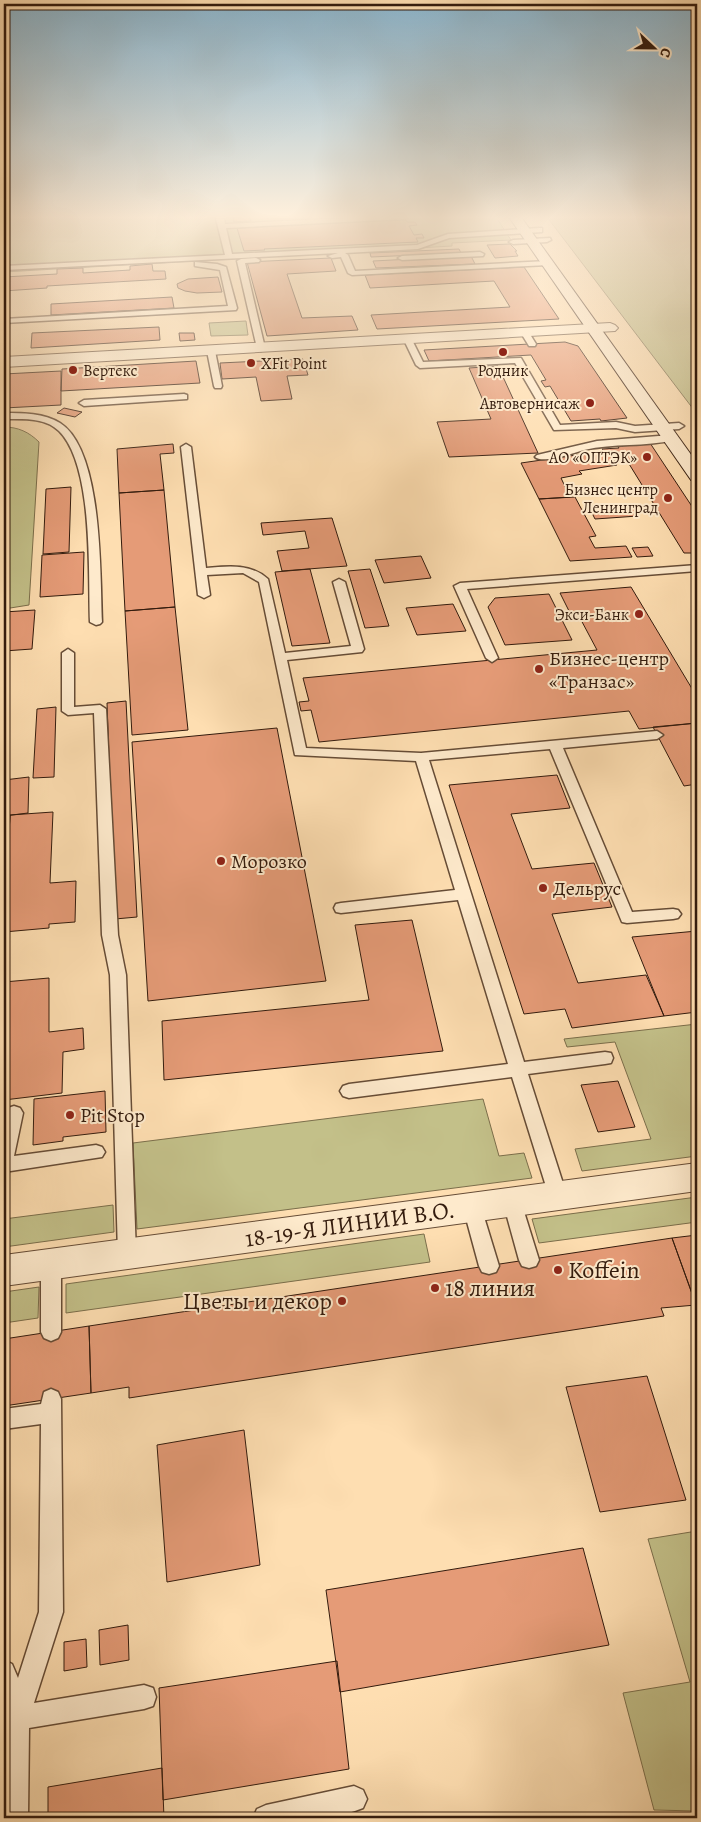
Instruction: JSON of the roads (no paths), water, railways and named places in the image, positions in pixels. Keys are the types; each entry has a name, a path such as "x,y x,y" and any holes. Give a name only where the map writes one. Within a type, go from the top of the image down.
{"main road":[{"path":"580,302 602,329"},
{"path":"583,302 671,430 697,476"},
{"path":"4,362 133,360 211,351 409,337 528,338 602,329"},
{"path":"671,430 697,451"},
{"name":"18-19-Я ЛИНИИ В.О.","path":"4,1271 697,1177"}],"lane":[{"path":"4,322 233,308 231,302"},
{"path":"250,302 261,348"},
{"path":"409,337 420,365 518,360 557,428 616,425 635,429 671,430"},
{"path":"211,351 218,386"},
{"path":"84,403 135,397 184,397"},
{"path":"4,416 36,418 62,429 71,439 81,461 89,492 96,622"},
{"path":"540,457 671,430"},
{"path":"186,447 204,595"},
{"path":"555,447 572,451"},
{"path":"492,658 460,586 697,568"},
{"path":"202,572 245,570 257,574 264,581 300,752 422,757 657,734"},
{"path":"280,657 358,649 339,582"},
{"path":"68,653 68,711 100,709 110,935 118,975 127,1254"},
{"path":"555,744 627,918 673,914"},
{"path":"422,757 558,1196"},
{"path":"341,908 464,894"},
{"path":"349,1091 605,1058"},
{"path":"4,1160 14,1113"},
{"path":"4,1164 96,1152"},
{"path":"512,1202 529,1260"},
{"path":"472,1208 488,1266"},
{"path":"51,1264 51,1332"},
{"path":"4,1419 51,1406 51,1612 17,1718 14,1818"},
{"path":"4,1672 17,1718"},
{"path":"17,1718 144,1697"},
{"path":"266,1818 354,1798"}],"place":[{"name":"Родник","path":"503,352"},
{"name":"XFit Point","path":"251,363"},
{"name":"Вертекс","path":"73,370"},
{"name":"Автовернисаж","path":"590,403"},
{"name":"АО «ОПТЭК»","path":"647,457"},
{"name":"Бизнес центр Ленинград","path":"668,498"},
{"name":"Экси-Банк","path":"639,614"},
{"name":"Бизнес-центр «Транзас»","path":"539,669"},
{"name":"Морозко","path":"221,861"},
{"name":"Дельрус","path":"543,888"},
{"name":"Pit Stop","path":"70,1115"},
{"name":"Koffein","path":"558,1270"},
{"name":"18 линия","path":"435,1288"},
{"name":"Цветы и декор","path":"342,1301"}]}
